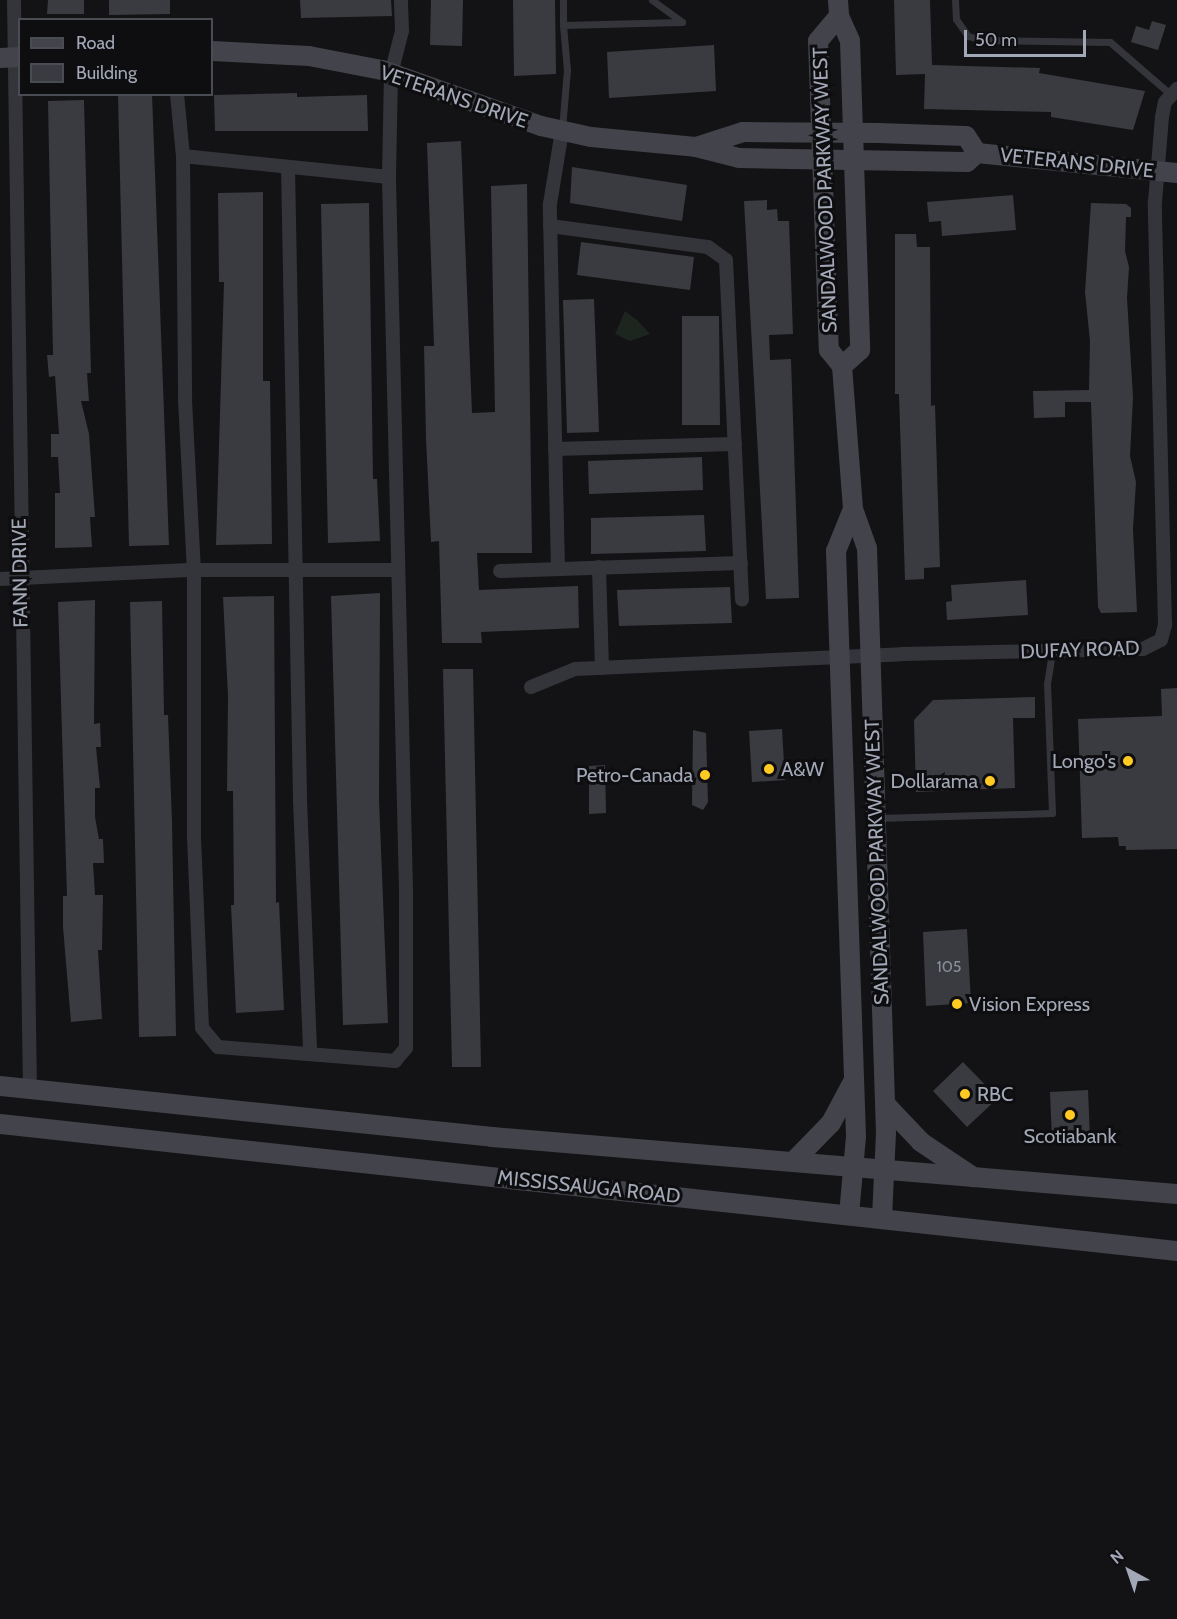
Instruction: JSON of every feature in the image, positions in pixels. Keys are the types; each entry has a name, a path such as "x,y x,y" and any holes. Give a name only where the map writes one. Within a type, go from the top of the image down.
{"main road":[{"name":"SANDALWOOD PARKWAY WEST","path":"838,8 818,41 829,350 842,366 853,508 867,548 885,1104 882,1218"},
{"name":"SANDALWOOD PARKWAY WEST","path":"838,8 850,41 860,350 842,366"},
{"name":"VETERANS DRIVE","path":"213,51 309,56 391,74 485,110 562,131 696,147 739,158 967,162 977,153 1177,174"},
{"name":"VETERANS DRIVE","path":"696,147 743,132 822,132 966,136 977,153"},
{"name":"SANDALWOOD PARKWAY WEST","path":"849,1215 854,1167 854,1080 836,551 853,508"},
{"path":"794,1161 831,1123 854,1080"},
{"name":"MISSISSAUGA ROAD","path":"0,1086 492,1137 1177,1194"},
{"path":"885,1104 921,1142 975,1178"},
{"name":"MISSISSAUGA ROAD","path":"0,1124 882,1218 1030,1238 1177,1251"}],"street":[{"name":"FANN DRIVE","path":"14,0 12,57 30,1089"},
{"path":"177,96 183,156 185,400 194,570 194,837 202,1028 218,1047 395,1060 406,1048 389,177 391,74 402,31 401,0"},
{"path":"1156,171 1162,117 1174,92"},
{"path":"558,569 550,226 562,131"},
{"path":"183,156 389,177"},
{"path":"288,167 296,572 310,1054"},
{"name":"DUFAY ROAD","path":"531,687 575,669 1153,647 1164,633 1153,257 1156,171"},
{"path":"550,226 708,247 726,260 742,600"},
{"path":"555,449 735,444"},
{"path":"500,571 741,562"},
{"path":"599,567 602,668"},
{"path":"0,579 194,570 296,572 398,570"}],"lane":[{"path":"562,131 567,70 563,0"},
{"path":"563,25 682,22 652,0"},
{"path":"955,0 956,19 968,36 982,40 1110,42 1174,92"},
{"path":"876,818 1052,813 1047,684 1052,652"}],"shaded area":[{"path":"625,311 650,334 630,341 615,334"}],"building":[{"path":"48,0 84,0 84,14 47,14"},
{"path":"109,0 170,0 170,14 109,15"},
{"path":"300,0 391,0 392,16 301,18"},
{"path":"431,0 463,0 462,46 430,45"},
{"path":"513,0 555,0 556,74 514,76"},
{"path":"894,0 930,0 932,65 1040,68 1039,73 1145,91 1133,130 1051,117 1051,112 924,109 925,74 896,75"},
{"path":"1152,21 1166,25 1158,50 1131,42 1136,26 1149,30"},
{"path":"714,45 716,91 609,98 607,52"},
{"path":"297,93 297,97 367,95 368,131 215,131 214,95"},
{"path":"118,96 152,96 169,545 129,546"},
{"path":"84,100 91,373 87,373 89,401 81,401 89,434 95,517 90,517 92,547 55,548 55,493 60,493 58,457 51,457 51,434 59,434 55,376 49,377 47,355 53,355 48,101"},
{"path":"461,141 472,413 495,412 491,186 527,184 532,553 477,553 479,590 578,586 579,628 481,632 482,643 442,643 439,541 431,542 426,438 424,346 434,346 427,143"},
{"path":"572,167 687,185 682,221 570,203"},
{"path":"263,192 263,381 270,381 272,544 216,545 224,282 219,282 218,193"},
{"path":"1013,195 1016,230 942,236 941,221 929,222 927,202"},
{"path":"767,200 767,210 777,209 778,221 789,221 793,334 769,335 770,360 791,359 799,598 766,599 744,201"},
{"path":"369,203 373,479 377,479 380,541 328,543 321,204"},
{"path":"1091,203 1126,204 1131,208 1131,217 1126,217 1125,251 1129,267 1127,298 1133,397 1130,456 1136,482 1133,529 1137,612 1101,613 1098,607 1091,402 1065,402 1065,417 1034,418 1033,391 1089,390 1090,341 1085,292"},
{"path":"895,234 916,234 917,247 930,247 931,406 935,405 940,567 924,568 924,579 905,580 899,394 895,394"},
{"path":"581,242 694,257 690,290 577,275"},
{"path":"594,299 599,432 567,433 563,300"},
{"path":"682,316 719,316 720,425 682,425"},
{"path":"702,457 703,490 589,494 588,461"},
{"path":"704,515 706,551 591,554 591,518"},
{"path":"1026,580 1028,615 947,620 946,602 952,601 951,585"},
{"path":"730,587 732,623 619,626 617,590"},
{"path":"380,593 379,800 388,1023 343,1025 331,596"},
{"path":"274,596 276,903 279,902 284,1010 236,1013 231,905 234,905 233,791 227,791 228,696 223,597"},
{"path":"95,600 94,724 100,723 101,747 96,747 100,788 95,788 95,817 99,839 103,839 104,863 93,863 95,895 103,895 102,950 98,950 102,1019 71,1022 63,927 63,896 67,896 58,602"},
{"path":"162,601 164,715 168,715 172,822 176,1036 139,1037 130,602"},
{"path":"443,669 473,669 481,1067 452,1067"},
{"name":"Longo's","path":"1177,688 1177,849 1126,850 1126,846 1119,846 1118,837 1082,838 1078,719 1162,716 1161,689"},
{"path":"1035,697 1035,718 1013,718 1015,788 916,792 914,720 933,700"},
{"path":"782,729 785,780 752,782 749,731"},
{"path":"693,730 706,733 708,802 703,810 692,805"},
{"path":"605,765 606,813 589,814 589,766"},
{"path":"967,929 971,1003 926,1006 923,932"},
{"name":"RBC","path":"963,1062 998,1098 967,1127 933,1091"},
{"name":"Scotiabank","path":"1088,1090 1090,1138 1052,1140 1050,1092"}],"place":[{"name":"Longo's","path":"1128,761"},
{"name":"A&W","path":"769,769"},
{"name":"Petro-Canada","path":"705,775"},
{"name":"Dollarama","path":"990,781"},
{"name":"Vision Express","path":"957,1004"},
{"name":"RBC","path":"965,1094"},
{"name":"Scotiabank","path":"1070,1115"}]}
